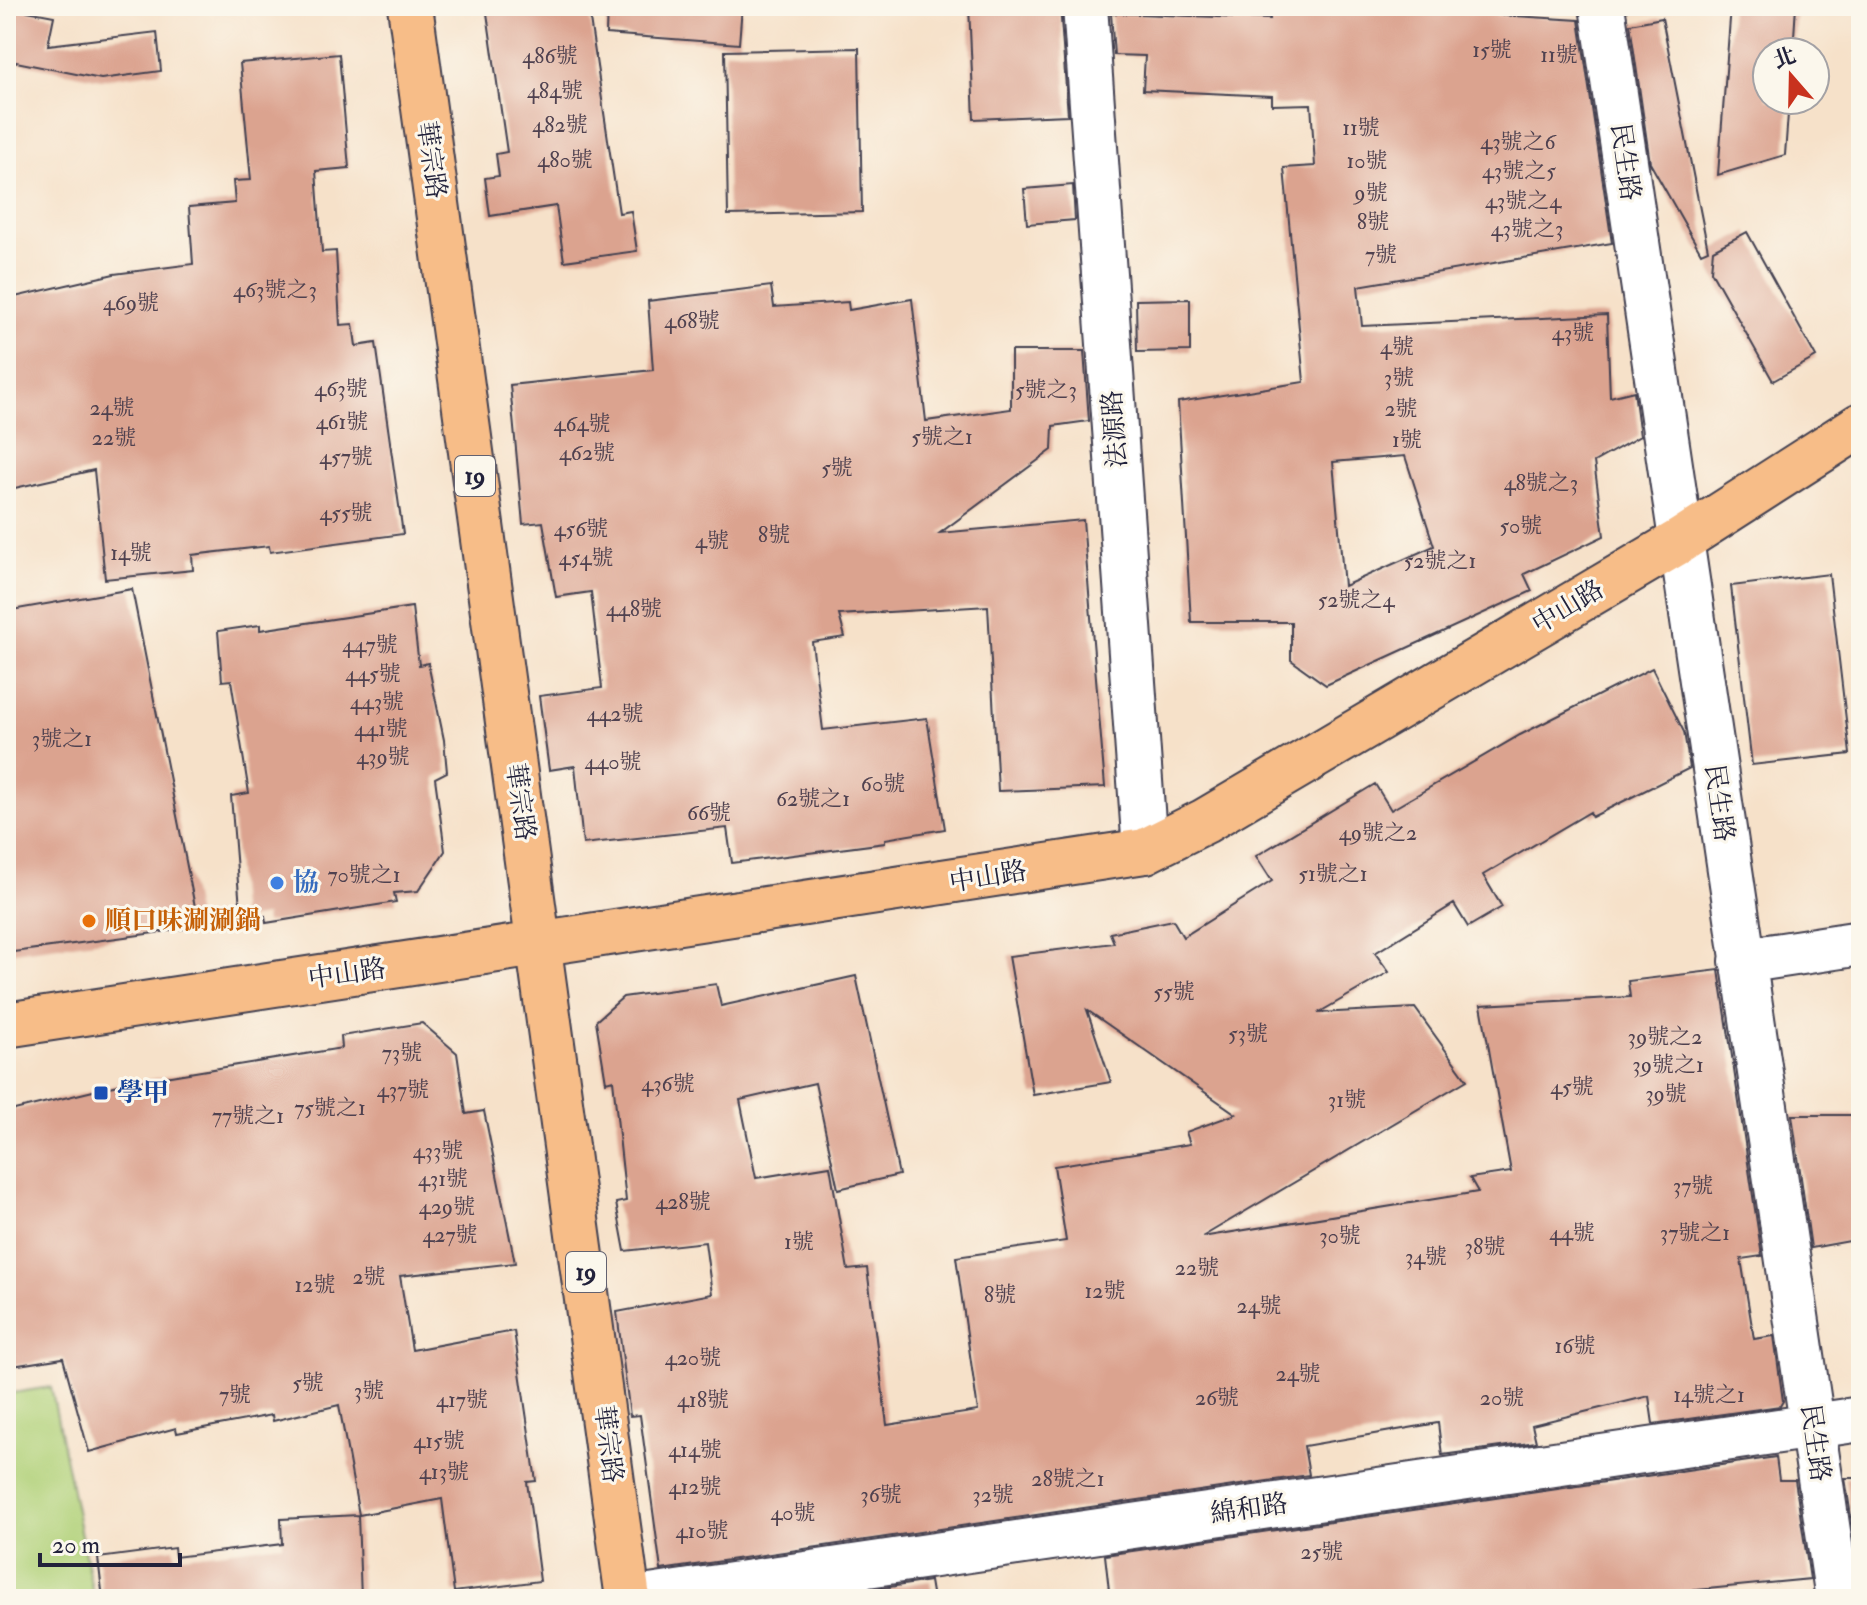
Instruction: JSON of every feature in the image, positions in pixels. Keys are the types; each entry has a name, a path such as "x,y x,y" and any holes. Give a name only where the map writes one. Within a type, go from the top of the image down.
{"main road":[{"name":"華宗路","path":"410,6 628,1599"},
{"name":"中山路","path":"6,1025 540,946 1145,851 1205,821 1680,541 1861,425"}],"street":[{"name":"法源路","path":"1085,6 1145,851"},
{"name":"民生路","path":"1602,6 1838,1599"},
{"path":"1742,961 1861,943"},
{"name":"綿和路","path":"636,1599 1861,1419"}],"green space":[{"path":"51,1387 94,1599 6,1599 6,1394"}],"building":[{"path":"486,6 588,6 619,213 631,211 637,251 564,261 556,206 490,216 485,178 499,176 496,154 507,152"},
{"path":"607,6 742,6 739,44 606,34"},
{"path":"969,6 1060,6 1068,115 974,119"},
{"path":"1404,6 1404,9 1579,20 1612,243 1358,286 1362,326 1607,315 1610,397 1634,391 1640,436 1594,462 1604,536 1524,574 1532,591 1326,685 1291,660 1291,622 1191,622 1178,402 1304,382 1284,168 1315,166 1311,104 1272,105 1272,96 1143,90 1145,56 1114,55 1111,13 1270,19 1269,8","holes":["1405,456 1434,546 1344,586 1333,462"]},
{"path":"1731,6 1796,6 1794,36 1751,36 1751,116 1788,116 1785,155 1718,175"},
{"path":"6,7 54,16 48,45 157,32 161,71 101,79 6,60"},
{"path":"1662,18 1708,250 1701,253 1650,163 1630,24"},
{"path":"859,48 862,212 728,215 725,51"},
{"path":"339,54 349,168 316,171 322,252 336,251 340,325 353,324 356,346 376,343 403,534 270,552 269,546 192,555 193,570 105,579 94,470 6,490 6,299 114,274 193,264 189,207 235,203 233,181 251,180 240,63"},
{"path":"1073,185 1075,220 1027,224 1024,189"},
{"path":"1747,232 1816,357 1773,381 1711,271 1713,250"},
{"path":"771,286 774,307 848,302 849,310 912,299 926,421 1011,409 1011,351 1084,351 1089,421 1053,426 1052,450 940,533 1083,520 1105,787 998,791 988,606 839,615 845,637 812,642 823,730 927,718 945,829 885,839 885,843 732,863 727,828 583,844 575,766 549,770 539,696 602,688 591,592 556,597 543,522 523,524 510,385 653,370 648,301"},
{"path":"1190,299 1190,351 1137,352 1136,300"},
{"path":"1829,574 1850,754 1752,765 1731,586"},
{"path":"132,589 199,927 6,953 6,611"},
{"path":"412,607 419,665 428,663 444,740 447,772 435,778 445,851 418,891 394,893 396,902 266,923 265,916 241,920 231,796 249,793 231,680 222,681 218,631 260,625 260,630"},
{"path":"1652,668 1684,732 1690,768 1592,817 1590,812 1483,875 1502,907 1468,927 1454,904 1375,953 1389,972 1318,1013 1415,1008 1467,1080 1202,1237 1478,1192 1470,1178 1511,1172 1481,1005 1630,997 1628,981 1719,970 1762,1256 1741,1259 1754,1339 1774,1336 1783,1401 1780,1406 1653,1424 1649,1396 1532,1425 1536,1442 1442,1455 1438,1423 1304,1446 1309,1475 661,1570 640,1415 630,1416 617,1312 712,1294 705,1242 625,1251 616,1203 626,1201 613,1080 606,1082 596,1021 623,997 716,984 721,1006 856,976 899,1175 838,1189 815,1083 740,1100 756,1178 830,1166 848,1270 867,1268 887,1425 978,1411 956,1257 1066,1241 1054,1166 1190,1144 1186,1132 1236,1114 1087,1010 1111,1082 1033,1095 1009,956 1114,943 1110,933 1173,920 1183,937 1272,881 1256,856 1375,784 1391,810 1520,735"},
{"path":"422,1023 457,1053 466,1114 484,1111 515,1263 400,1276 412,1350 514,1331 536,1481 527,1482 540,1581 454,1592 442,1499 359,1515 339,1405 273,1421 272,1415 177,1433 176,1428 89,1452 63,1358 6,1367 6,1112 122,1084 342,1048 341,1036"},
{"path":"1792,1115 1861,1115 1861,1239 1811,1248"},
{"path":"1776,1457 1779,1480 1795,1480 1810,1579 1605,1599 1110,1599 1105,1555"},
{"path":"1845,1478 1861,1478 1861,1574 1860,1574"},
{"path":"358,1515 361,1599 103,1599 98,1558 174,1548 175,1557 282,1544 281,1519"},
{"path":"930,1581 933,1599 808,1599"}],"place":[{"name":"協","path":"277,883"},
{"name":"順口味涮涮鍋","path":"89,921"},
{"name":"學甲","path":"101,1093"}]}
